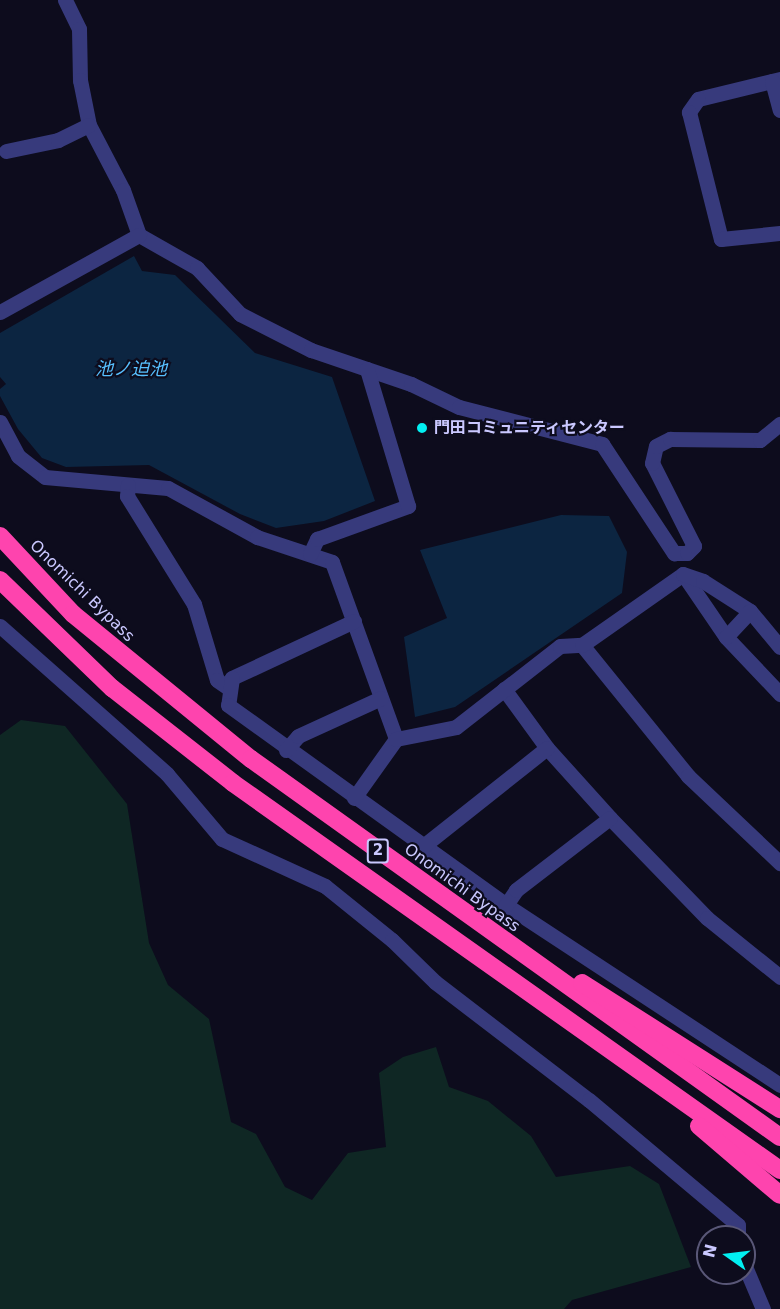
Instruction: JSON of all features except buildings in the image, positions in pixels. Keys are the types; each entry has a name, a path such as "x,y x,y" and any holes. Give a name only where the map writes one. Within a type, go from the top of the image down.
{"highway":[{"name":"Onomichi Bypass","path":"0,536 73,614 131,664 251,759 442,898 780,1137"},
{"name":"2","path":"0,580 112,688 233,783 780,1170"},
{"path":"442,898 780,1108"},
{"path":"609,1048 780,1195"}],"street":[{"path":"65,0 78,29 80,80 89,125 123,190 139,234 197,268 240,314 311,350 411,384 459,407 602,444 674,553 687,553 694,546 652,463 656,446 670,439 760,440 780,424"},
{"path":"780,110 776,80 698,99 689,112 721,239 780,233"},
{"path":"6,151 58,140 89,125"},
{"path":"0,312 139,234"},
{"path":"310,554 317,539 408,506 367,369"},
{"path":"0,422 18,456 45,477 168,488 257,537 332,562 396,739"},
{"path":"128,485 127,496 194,604 218,680 230,689"},
{"path":"683,574 703,581 750,611 780,647"},
{"path":"683,574 726,637 780,694"},
{"path":"354,798 396,739 456,727 560,646 582,645 683,574"},
{"path":"726,637 750,611"},
{"path":"354,621 232,678 228,705 286,750 506,905 780,1084"},
{"path":"0,626 167,774 222,839 325,886 392,940 435,982 589,1100 738,1225"},
{"path":"582,645 688,776 780,863"},
{"path":"504,689 546,748 610,818 707,918 780,977"},
{"path":"286,750 298,736 381,698"},
{"path":"422,847 546,748"},
{"path":"506,905 516,890 610,818"},
{"path":"753,1285 763,1309"}],"green space":[{"path":"21,720 65,726 127,804 149,943 168,985 209,1019 231,1122 256,1134 285,1187 312,1200 348,1153 386,1147 379,1073 403,1057 436,1047 449,1087 488,1101 531,1136 556,1177 630,1166 659,1184 691,1267 572,1300 564,1309 0,1309 0,735"}],"water":[{"name":"池ノ迫池","path":"134,256 142,271 175,275 255,353 332,377 375,501 324,521 276,528 240,514 149,465 66,467 42,458 18,429 0,396 0,389 6,384 0,377 0,333"},
{"path":"561,515 609,516 627,552 622,593 455,707 415,717 404,637 447,618 420,550"}],"place":[{"name":"門田コミュニティセンター","path":"422,428"}]}
